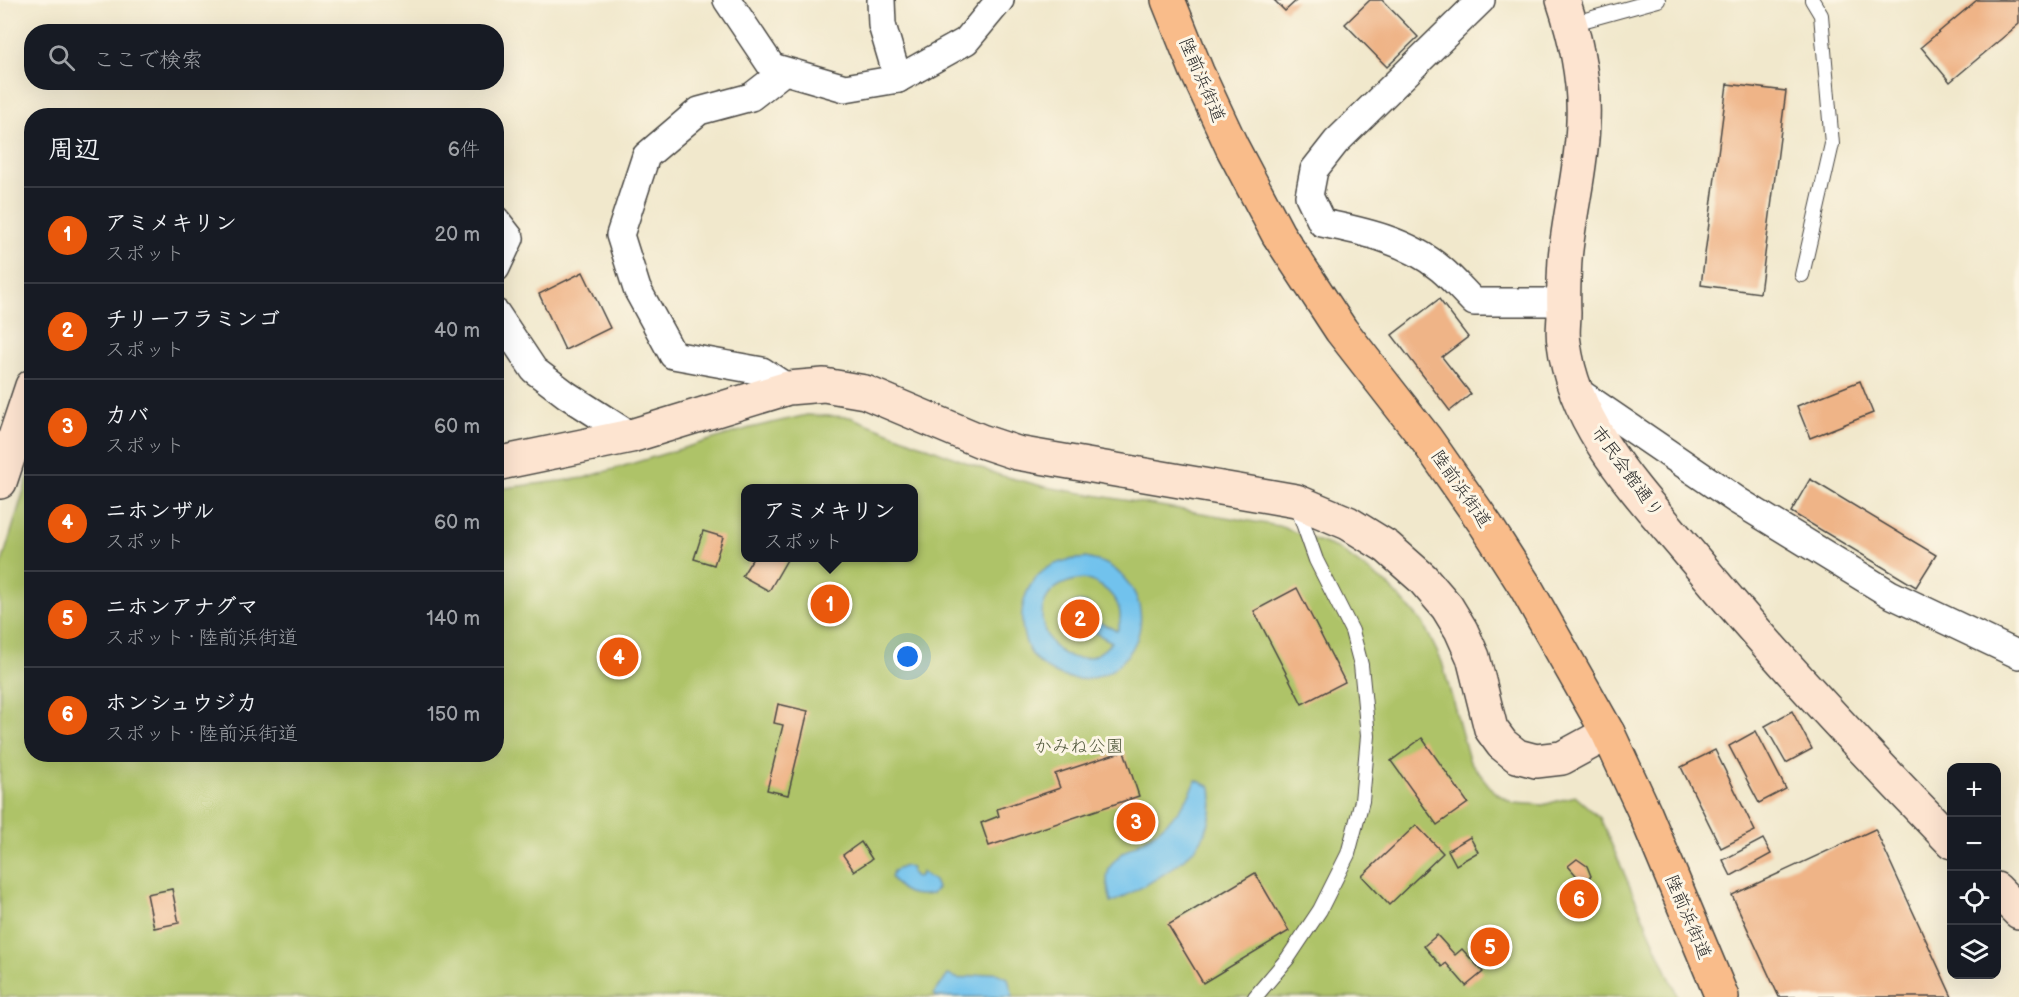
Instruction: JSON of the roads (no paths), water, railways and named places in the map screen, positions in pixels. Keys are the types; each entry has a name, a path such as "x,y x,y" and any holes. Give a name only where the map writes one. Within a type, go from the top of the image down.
{"highway":[{"name":"陸前浜街道","path":"1168,0 1197,72 1232,147 1278,234 1341,330 1426,439 1486,525 1525,586 1608,733 1645,813 1722,997"}],"street":[{"path":"727,0 778,76 752,97 699,111 646,156 620,235 637,289 673,355 762,371 788,388"},
{"path":"881,0 882,24 898,78"},
{"path":"772,67 845,88 898,78 966,40 1000,0"},
{"path":"1481,0 1336,142 1314,170 1308,196 1322,223 1379,236 1410,248 1440,268 1474,302 1563,302"},
{"name":"市民会館通り","path":"1567,12 1582,76 1583,122 1576,190 1565,257 1563,302 1564,343 1574,389 1599,438 1632,483 1743,618 1860,747 1947,837"},
{"path":"504,230 510,238 504,251"},
{"path":"504,326 534,370 567,395 631,436"},
{"path":"504,462 631,436 788,388 824,385 865,392 981,441 1017,453 1296,501 1348,523 1387,547 1422,578 1461,630 1473,657 1491,729 1502,744 1517,756 1536,761 1562,758 1608,733"},
{"path":"1574,389 1738,501 1890,594 2019,655"},
{"path":"0,482 24,411"},
{"path":"2001,894 2019,912"}],"lane":[{"path":"1567,12 1658,0"},
{"path":"1802,275 1832,144 1821,15 1812,0"},
{"path":"1255,997 1288,958 1320,910 1348,854 1362,801 1368,736 1361,665 1352,631 1316,560 1296,501"}],"water":[{"path":"1086,558 1108,565 1123,577 1138,602 1140,622 1136,640 1127,656 1113,669 1095,677 1076,679 1051,671 1031,654 1024,636 1023,608 1026,594 1041,573 1053,565 1068,560","holes":["1084,579 1108,591 1114,598 1118,605 1120,622 1117,631 1097,621 1094,610 1088,604 1076,603 1069,607 1065,620 1073,632 1081,634 1092,631 1112,642 1092,656 1073,658 1058,649 1047,635 1042,617 1046,600 1059,586"]},
{"path":"1196,780 1211,787 1212,799 1209,822 1198,844 1189,855 1164,874 1111,903 1107,876 1113,862 1157,831 1171,818 1189,796"},
{"path":"905,866 912,868 911,872 915,877 920,876 921,872 934,881 937,888 932,894 909,893 895,883 891,877 893,871"},
{"path":"994,972 1008,978 1013,997 937,997 934,994 948,975 959,979"}],"place":[{"name":"アミメキリン","path":"830,604"},
{"name":"チリーフラミンゴ","path":"1080,619"},
{"name":"ニホンザル","path":"619,657"},
{"name":"カバ","path":"1136,822"},
{"name":"ホンシュウジカ","path":"1579,899"},
{"name":"ニホンアナグマ","path":"1490,947"}],"park label":[{"name":"かみね公園","path":"1079,746"}]}
